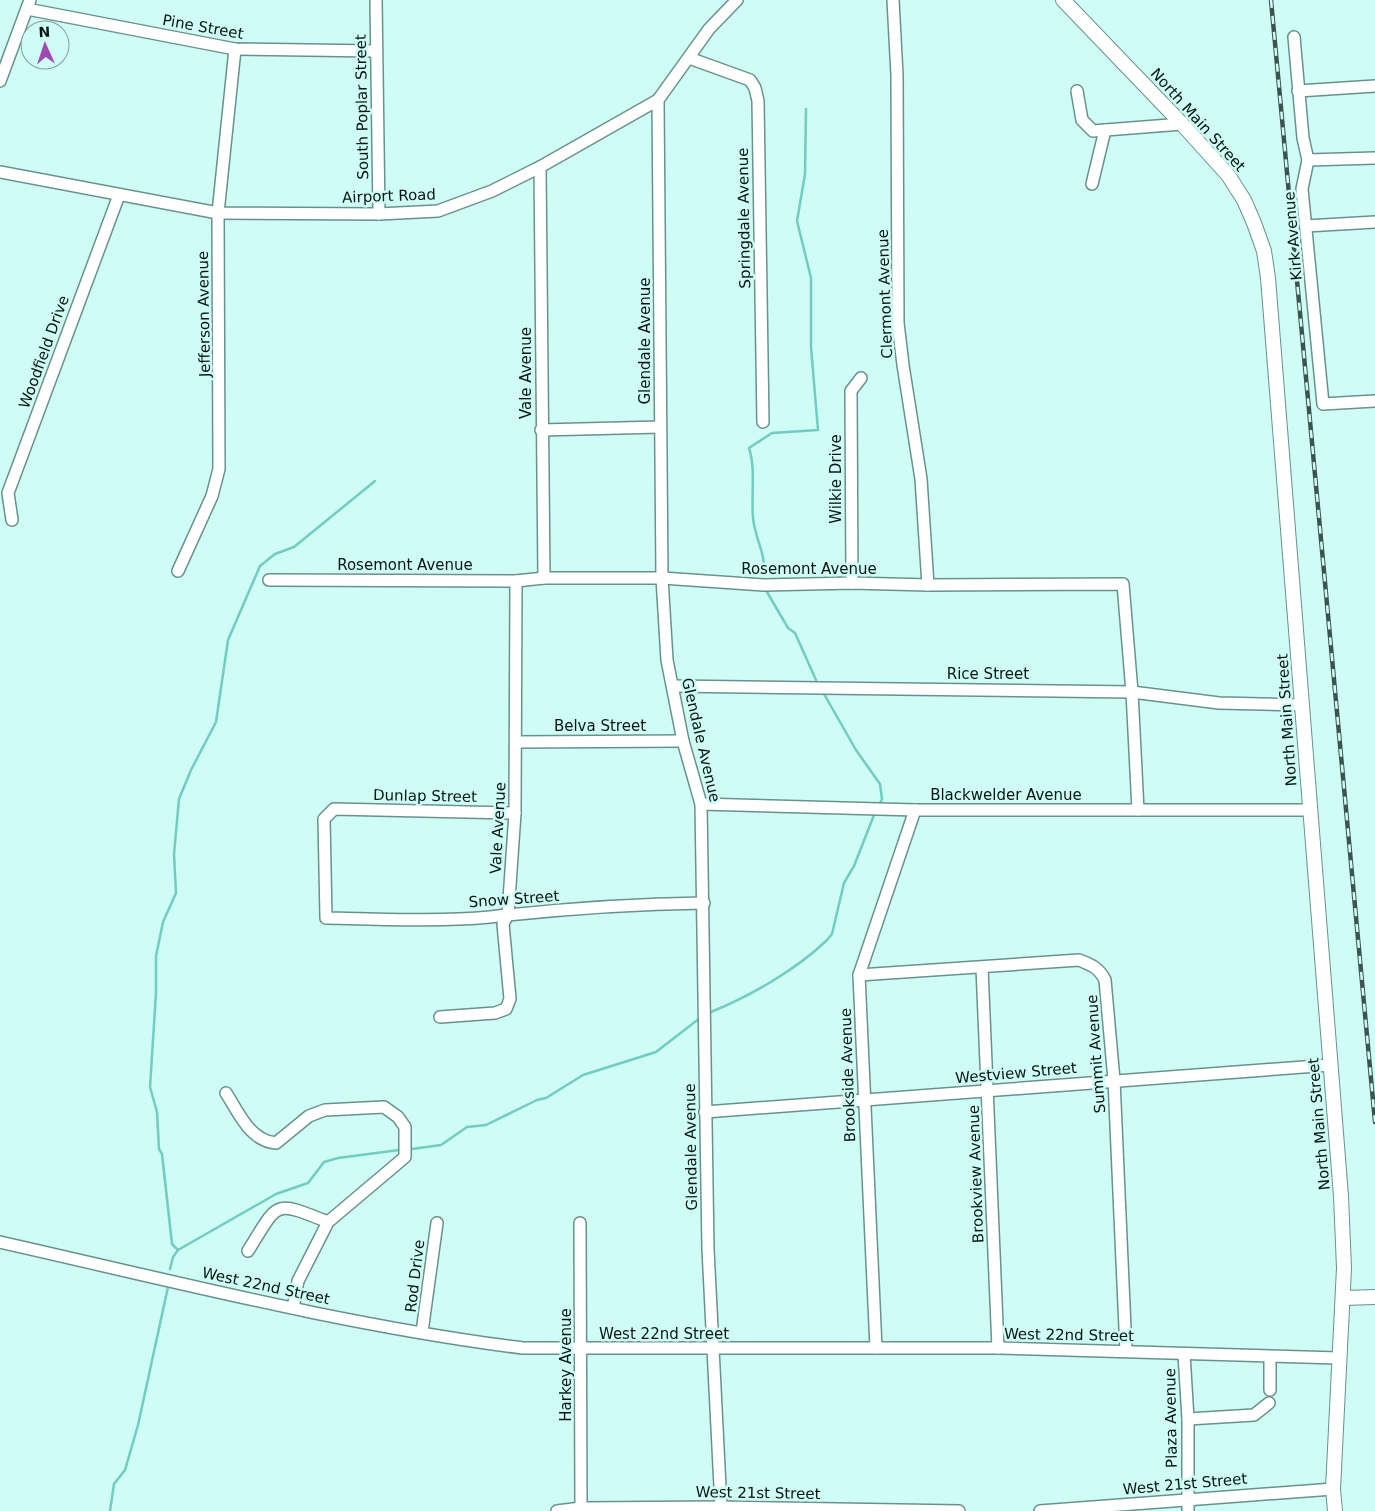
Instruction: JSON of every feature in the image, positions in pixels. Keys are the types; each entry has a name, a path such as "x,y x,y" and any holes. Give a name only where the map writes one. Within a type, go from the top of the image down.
{"main road":[{"name":"North Main Street","path":"1063,0 1182,124 1228,175 1244,200 1264,251 1268,278 1303,705 1341,1196 1343,1293 1338,1358 1333,1489 1334,1511"},
{"path":"1343,1293 1375,1288"},
{"path":"1343,1293 1375,1297"}],"street":[{"name":"South Poplar Street","path":"376,0 379,214"},
{"name":"Airport Road","path":"0,172 218,213 379,214 445,209 492,191 540,167 658,100 709,29 737,0"},
{"name":"Clermont Avenue","path":"893,0 897,75 898,323 902,366 921,479 928,585"},
{"name":"Pine Street","path":"29,4 235,49 376,51"},
{"path":"0,81 29,4"},
{"name":"Kirk Avenue","path":"1294,37 1302,138 1308,160 1302,189 1323,404 1375,401"},
{"name":"Jefferson Avenue","path":"178,570 212,496 219,469 218,213 235,49"},
{"name":"Springdale Avenue","path":"689,58 750,80 755,88 758,101 763,422"},
{"path":"1298,91 1375,86"},
{"path":"1077,91 1082,120 1093,131 1182,124"},
{"name":"Glendale Avenue","path":"658,100 662,578 667,660 683,741 701,804 708,1249 715,1349 721,1507"},
{"path":"1092,184 1105,130"},
{"path":"1308,160 1375,158"},
{"name":"Vale Avenue","path":"540,167 544,578"},
{"name":"Woodfield Drive","path":"12,520 8,493 119,195"},
{"path":"1306,226 1375,222"},
{"name":"Wilkie Drive","path":"852,583 851,391 861,378"},
{"path":"542,430 660,427"},
{"name":"Rosemont Avenue","path":"269,580 516,581 544,578 662,578 764,585 852,583 928,585 1123,584 1132,692 1138,810"},
{"name":"Vale Avenue","path":"440,1017 495,1013 506,1009 510,999 503,924 508,914 515,813 516,581"},
{"name":"Rice Street","path":"673,686 1132,692 1219,703 1303,705"},
{"name":"Belva Street","path":"516,742 683,741"},
{"name":"Blackwelder Avenue","path":"701,804 915,810 1310,810"},
{"name":"Dunlap Street","path":"326,918 324,819 334,809 515,813"},
{"name":"Brookside Avenue","path":"876,1348 863,1101 859,976 915,810"},
{"name":"Snow Street","path":"326,918 408,919 489,917 640,904 704,903"},
{"name":"Summit Avenue","path":"859,976 1079,960 1093,965 1100,971 1105,980 1114,1080 1126,1351"},
{"name":"Brookview Avenue","path":"982,968 998,1348"},
{"name":"Westview Street","path":"705,1112 1330,1065"},
{"path":"226,1094 256,1137 265,1142 276,1143 309,1116 325,1110 384,1107 398,1117 405,1127 406,1157 328,1222 298,1281 293,1308"},
{"path":"248,1251 270,1216 279,1208 290,1206 328,1222"},
{"name":"Rod Drive","path":"422,1332 436,1223"},
{"name":"Harkey Avenue","path":"580,1223 581,1508"},
{"name":"West 22nd Street","path":"0,1242 293,1308 422,1332 523,1348 998,1348 1338,1358"},
{"name":"Plaza Avenue","path":"1184,1354 1188,1419 1187,1505"},
{"path":"1270,1357 1270,1390"},
{"path":"1188,1419 1254,1415 1269,1403"},
{"name":"West 21st Street","path":"1040,1511 1187,1505 1333,1489"},
{"name":"West 21st Street","path":"557,1511 581,1508 721,1507 959,1511"}],"waterway":[{"path":"764,575 762,553 753,518 753,474 749,448 772,433 818,430 811,347 811,278 797,221 805,174 806,109"},
{"path":"178,1250 172,1244 162,1154 159,1149 157,1112 150,1087 156,993 156,956 163,922 176,893 174,854 179,799 191,770 216,722 228,640 260,566 275,554 294,547 375,481"},
{"path":"767,592 788,628 795,633 816,680"},
{"path":"824,694 856,750 880,784 882,799 880,803"},
{"path":"711,1012 757,990 787,972 815,951 832,934 844,883 854,866 874,815"},
{"path":"412,1149 441,1145 467,1127 486,1125 537,1100 546,1098 583,1075 656,1052 700,1018"},
{"path":"170,1269 173,1257 178,1250 276,1194 308,1183 324,1162 338,1158 399,1150"},
{"path":"110,1511 114,1484 125,1470 138,1425 168,1287"}],"railway":[{"path":"1271,0 1375,1122"}]}
